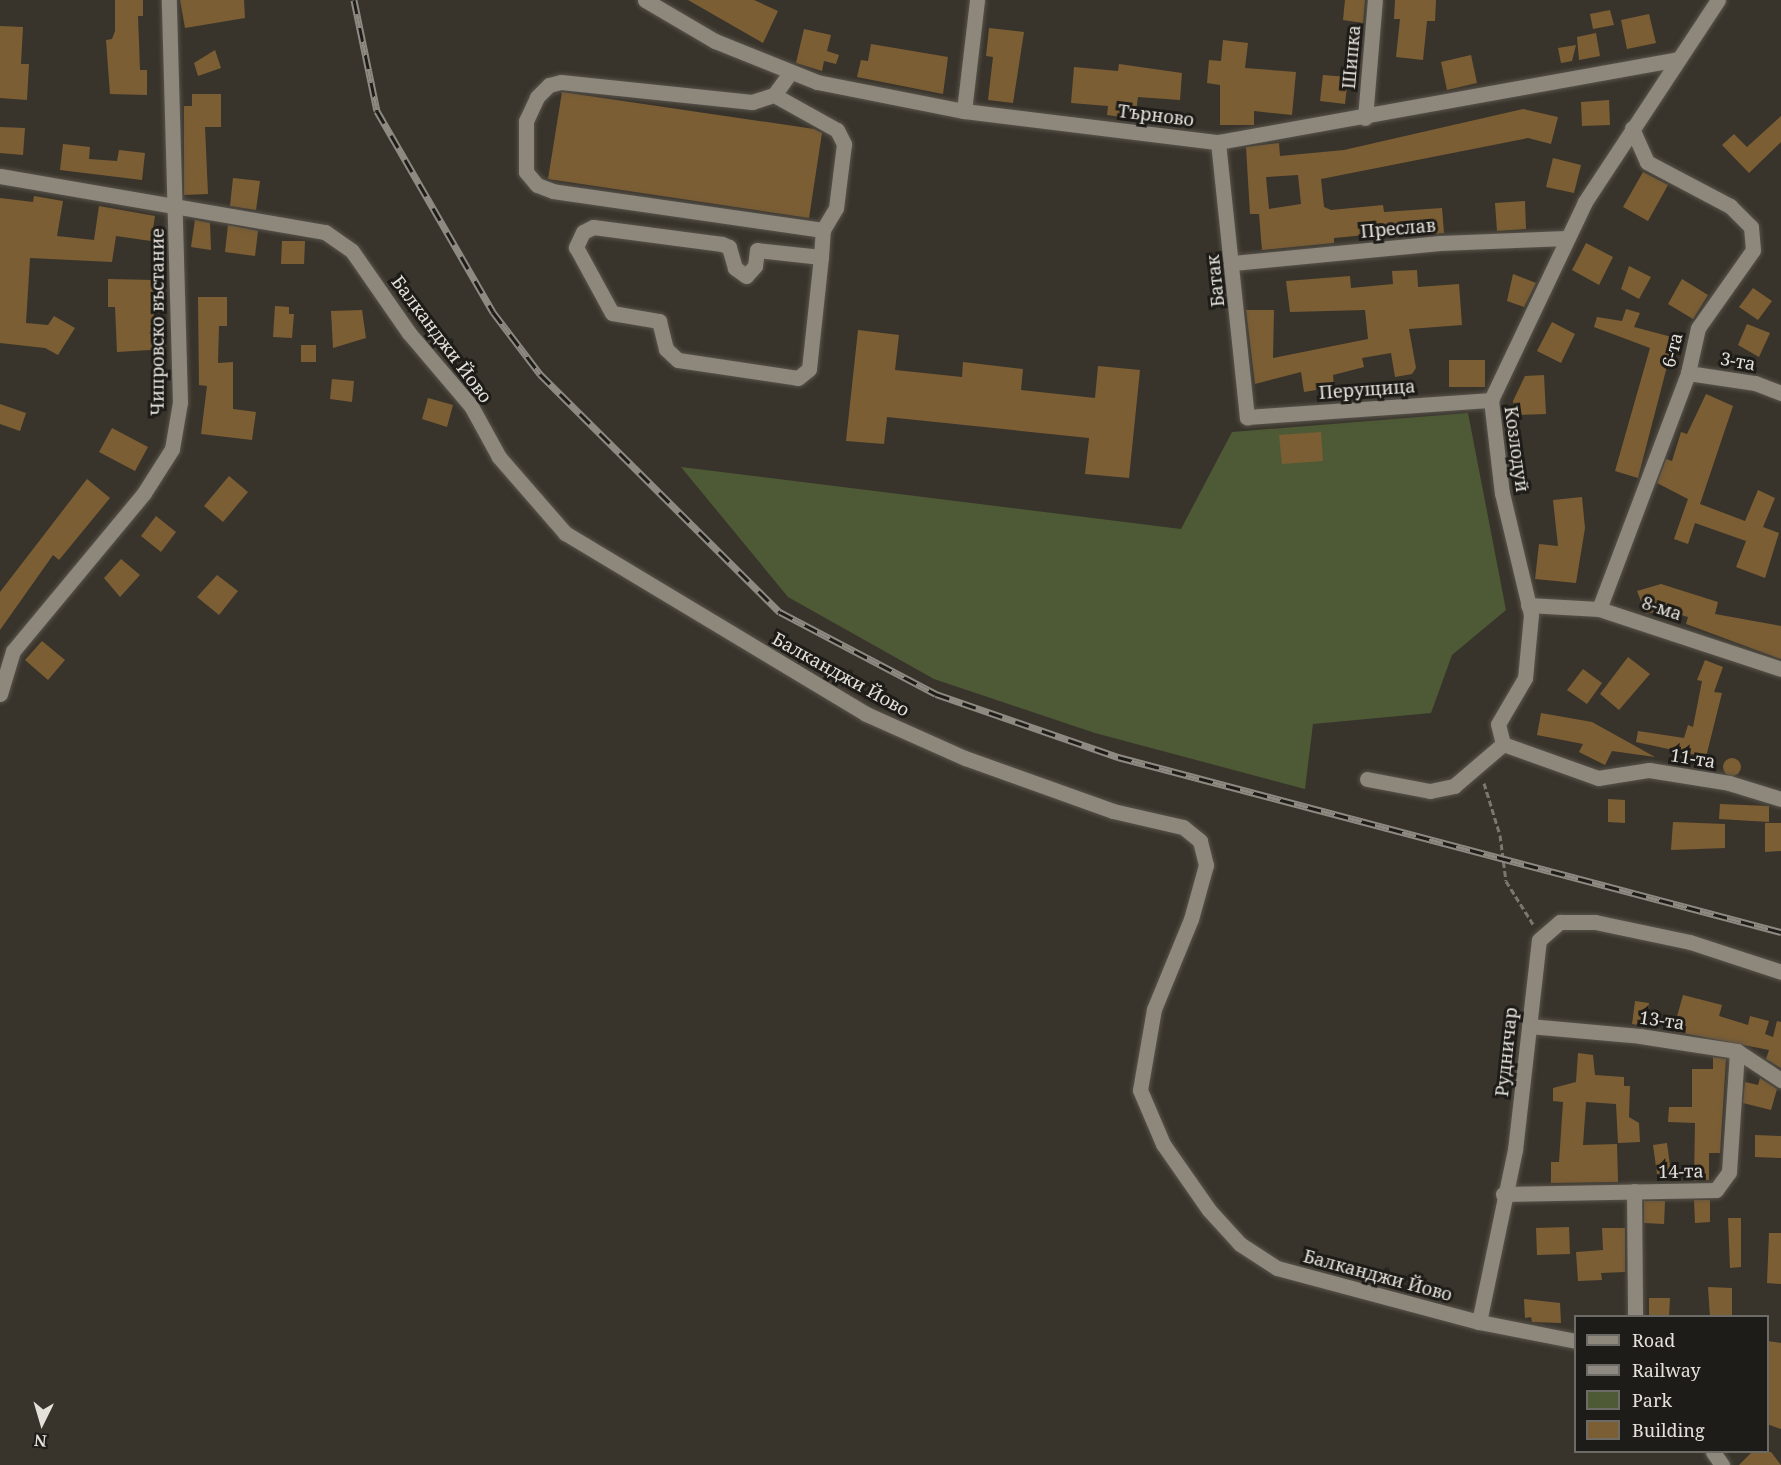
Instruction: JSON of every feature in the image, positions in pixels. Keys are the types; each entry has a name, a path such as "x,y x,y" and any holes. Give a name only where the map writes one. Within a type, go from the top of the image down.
{"street":[{"name":"Чипровско въстание","path":"0,694 13,651 144,494 172,449 180,402 177,205 169,0"},
{"name":"Търново","path":"645,0 715,41 790,72 964,111 1218,142 1365,118 1678,59"},
{"path":"964,111 977,0"},
{"name":"Шипка","path":"1365,118 1375,0"},
{"name":"Козлодуй","path":"1503,744 1498,724 1526,678 1531,655 1525,574 1502,493 1491,400 1566,238 1632,128 1718,0"},
{"path":"790,72 774,95 752,102 722,102 555,84 537,97 526,122 526,172 537,185 554,191 823,230"},
{"path":"774,95 837,130 844,144 836,208 823,230 821,257 809,369 798,378 678,360 666,349 659,321 612,313 576,247 583,232 593,227 722,244 729,248 735,268 746,276 755,266 757,250 821,257"},
{"name":"6-та","path":"1599,609 1688,373 1698,328 1753,250 1751,226 1730,206 1647,162 1632,128"},
{"name":"Батак","path":"1218,142 1233,263 1247,417"},
{"name":"Балканджи Йово","path":"0,176 325,232 352,251 409,333 471,406 499,457 533,499 565,533 669,598 866,714 965,758 1082,800 1183,827 1200,841 1206,865 1144,1050 1140,1090 1163,1144 1209,1210 1240,1244 1277,1268 1479,1322"},
{"name":"Преслав","path":"1233,263 1440,243 1566,238"},
{"name":"3-та","path":"1688,373 1755,383 1781,393"},
{"name":"Перущица","path":"1247,417 1491,400"},
{"name":"8-ма","path":"1528,605 1599,609 1781,669"},
{"path":"1367,779 1430,791 1454,786 1482,767 1503,744"},
{"name":"11-та","path":"1503,744 1598,778 1649,770 1729,783 1781,799"},
{"path":"1539,940 1560,922 1595,922 1690,942 1781,972"},
{"name":"Рудничар","path":"1479,1322 1503,1194 1515,1150 1539,940"},
{"name":"13-та","path":"1529,1026 1641,1036 1737,1051 1781,1080"},
{"name":"14-та","path":"1503,1194 1716,1190 1725,1182 1734,1121 1737,1051"},
{"path":"1634,1191 1635,1315"},
{"path":"1479,1322 1574,1341"}],"path":[{"path":"1482,767 1500,835 1506,881 1539,940"}],"green space":[{"path":"1468,413 1506,610 1452,655 1431,713 1313,724 1305,789 1095,733 934,679 788,597 681,467 1181,529 1232,432"}],"building":[{"path":"115,0 143,0 143,16 138,16 140,70 147,70 147,95 110,94 106,40 112,39 115,31"},
{"path":"180,0 244,0 245,18 185,28"},
{"path":"688,0 754,0 778,11 763,43"},
{"path":"1345,0 1365,0 1363,23 1343,20"},
{"path":"1395,0 1436,0 1435,21 1427,21 1423,60 1396,57 1400,19 1394,19"},
{"path":"1610,10 1614,25 1593,29 1590,14"},
{"path":"1649,14 1656,43 1627,49 1621,20"},
{"path":"0,26 23,27 21,64 29,64 27,100 0,98"},
{"path":"989,28 1024,32 1013,103 988,100 993,57 986,56"},
{"path":"804,29 831,35 827,51 839,55 836,64 824,61 822,71 796,63"},
{"path":"1596,33 1600,56 1579,60 1577,37"},
{"path":"1223,40 1248,43 1245,68 1296,72 1292,115 1254,111 1254,125 1220,125 1220,85 1207,83 1209,60 1221,61"},
{"path":"871,44 948,57 943,94 857,77 861,60 868,61"},
{"path":"1576,45 1572,61 1561,63 1558,48"},
{"path":"215,50 221,68 198,76 194,63"},
{"path":"1471,55 1477,83 1447,90 1441,62"},
{"path":"1119,64 1182,73 1180,100 1138,97 1135,119 1107,115 1108,106 1071,103 1074,67 1118,71"},
{"path":"1323,75 1348,77 1345,104 1320,101"},
{"path":"562,92 814,129 822,133 809,218 548,179"},
{"path":"192,94 221,94 221,127 205,127 208,194 184,195 184,106 192,106"},
{"path":"1609,100 1610,125 1582,126 1581,102"},
{"path":"1523,109 1558,117 1551,144 1528,138 1321,179 1324,207 1331,210 1383,205 1384,212 1442,208 1444,233 1408,236 1408,231 1334,238 1334,243 1262,250 1259,214 1250,214 1246,147 1279,143 1280,156 1344,150","holes":["1298,175 1301,204 1269,209 1266,177"]},
{"path":"1781,116 1781,142 1749,173 1722,145 1734,134 1747,147"},
{"path":"0,127 25,128 23,155 0,153"},
{"path":"63,144 90,147 89,159 117,161 119,150 145,153 142,180 60,170"},
{"path":"1553,158 1581,165 1574,193 1546,187"},
{"path":"1643,172 1668,185 1648,221 1623,207"},
{"path":"233,178 260,181 256,210 230,206"},
{"path":"34,196 63,201 57,236 94,240 99,206 155,216 151,241 116,236 112,262 30,258 26,323 48,325 54,316 75,328 58,355 45,348 0,343 0,198 33,202"},
{"path":"1525,201 1526,229 1497,231 1495,203"},
{"path":"195,220 210,223 211,250 191,247"},
{"path":"228,225 258,231 255,256 225,252"},
{"path":"282,241 305,241 304,264 281,264"},
{"path":"1586,243 1613,257 1599,285 1572,270"},
{"path":"1629,266 1651,277 1639,299 1621,289"},
{"path":"1417,270 1418,287 1459,284 1462,325 1409,329 1416,368 1412,374 1395,377 1391,353 1362,358 1364,367 1333,375 1334,387 1304,392 1301,372 1255,384 1246,310 1274,310 1273,358 1368,339 1365,310 1290,312 1286,281 1350,276 1351,288 1393,284 1392,271"},
{"path":"1513,274 1536,283 1524,307 1507,301"},
{"path":"108,279 154,280 154,323 164,323 166,349 117,352 115,307 108,307"},
{"path":"1682,279 1708,295 1693,319 1668,304"},
{"path":"1753,288 1772,301 1758,320 1739,307"},
{"path":"198,297 227,297 227,326 219,326 218,363 233,362 233,409 256,412 252,440 201,434 207,386 199,385"},
{"path":"275,306 289,307 289,314 294,314 292,338 273,337"},
{"path":"1626,309 1640,313 1634,327 1683,340 1679,353 1671,351 1638,478 1615,471 1650,348 1594,327 1597,317 1622,321"},
{"path":"362,310 366,338 333,348 331,311"},
{"path":"1552,322 1575,334 1561,363 1537,351"},
{"path":"1747,324 1770,333 1759,357 1738,345"},
{"path":"858,330 899,335 895,370 962,377 963,362 1023,369 1021,390 1095,398 1098,366 1140,370 1129,478 1085,474 1089,438 887,417 884,444 846,441"},
{"path":"301,345 316,345 316,362 301,362"},
{"path":"1449,360 1485,360 1485,387 1449,387"},
{"path":"1544,375 1546,414 1514,415 1513,401 1525,376"},
{"path":"332,379 354,381 352,402 330,399"},
{"path":"1706,394 1733,406 1700,504 1745,521 1758,490 1775,498 1763,527 1779,533 1765,578 1736,567 1746,541 1695,523 1688,544 1674,539 1688,499 1657,483 1666,459 1672,461 1681,432 1687,434"},
{"path":"428,398 453,405 447,427 422,419"},
{"path":"0,404 26,413 20,431 0,424"},
{"path":"112,428 148,447 135,471 99,452"},
{"path":"1321,432 1323,461 1282,464 1279,435"},
{"path":"229,476 248,492 223,522 204,506"},
{"path":"87,479 110,498 59,560 53,555 0,630 0,592"},
{"path":"1582,497 1585,528 1576,583 1535,579 1539,544 1558,546 1553,500"},
{"path":"156,516 176,532 161,552 141,536"},
{"path":"121,559 140,575 120,597 104,578"},
{"path":"217,575 238,591 219,615 197,597"},
{"path":"1661,584 1718,602 1715,614 1781,626 1781,659 1686,624 1688,617 1664,610 1646,614 1637,591"},
{"path":"42,641 65,660 48,680 25,660"},
{"path":"1628,657 1650,674 1619,710 1600,694"},
{"path":"1705,660 1723,667 1714,692 1722,693 1706,757 1636,742 1638,731 1684,738 1688,725 1693,727 1702,681 1697,680"},
{"path":"1583,669 1602,683 1587,704 1567,690"},
{"path":"1541,713 1592,722 1655,757 1612,751 1605,765 1579,752 1583,744 1537,735"},
{"path":"1732,758 1738,761 1741,767 1738,773 1732,776 1726,773 1723,767 1726,761"},
{"path":"1608,799 1625,800 1625,823 1608,822"},
{"path":"1720,804 1769,806 1769,822 1719,819"},
{"path":"1673,822 1725,824 1725,848 1671,850"},
{"path":"1765,823 1781,823 1781,851 1765,852"},
{"path":"1683,995 1722,1005 1719,1016 1748,1025 1750,1016 1769,1021 1765,1034 1773,1037 1777,1021 1781,1022 1781,1068 1766,1059 1769,1050 1673,1031"},
{"path":"1635,1001 1649,1003 1646,1026 1632,1024"},
{"path":"1578,1053 1593,1055 1595,1075 1624,1077 1624,1086 1630,1086 1629,1117 1639,1123 1640,1142 1618,1143 1616,1104 1586,1102 1583,1145 1617,1144 1618,1182 1551,1183 1551,1162 1559,1162 1563,1102 1553,1101 1553,1088 1576,1082"},
{"path":"1713,1057 1726,1059 1720,1153 1709,1153 1709,1180 1694,1181 1695,1123 1668,1122 1669,1107 1692,1107 1692,1069 1713,1069"},
{"path":"1760,1078 1777,1089 1771,1110 1743,1103 1745,1082 1758,1085"},
{"path":"1755,1135 1781,1136 1781,1158 1755,1157"},
{"path":"1667,1143 1672,1181 1658,1181 1653,1145"},
{"path":"1694,1200 1710,1200 1710,1222 1695,1223"},
{"path":"1644,1201 1665,1201 1664,1224 1644,1223"},
{"path":"1728,1218 1741,1218 1741,1267 1730,1268"},
{"path":"1569,1227 1570,1254 1537,1255 1536,1228"},
{"path":"1602,1228 1625,1228 1625,1272 1601,1273 1602,1280 1578,1281 1576,1252 1603,1250"},
{"path":"1769,1233 1781,1233 1781,1284 1767,1283"},
{"path":"1708,1287 1732,1288 1732,1315 1710,1315"},
{"path":"1649,1298 1670,1298 1669,1315 1649,1315"},
{"path":"1524,1299 1560,1303 1561,1323 1532,1322 1531,1317 1525,1318"},
{"path":"1769,1341 1781,1343 1781,1429 1769,1425"},
{"path":"1771,1452 1781,1465 1739,1465 1751,1453"}],"railway":[{"path":"354,0 377,111 493,312 540,374 780,612 936,694 1118,757 1781,932"}]}
